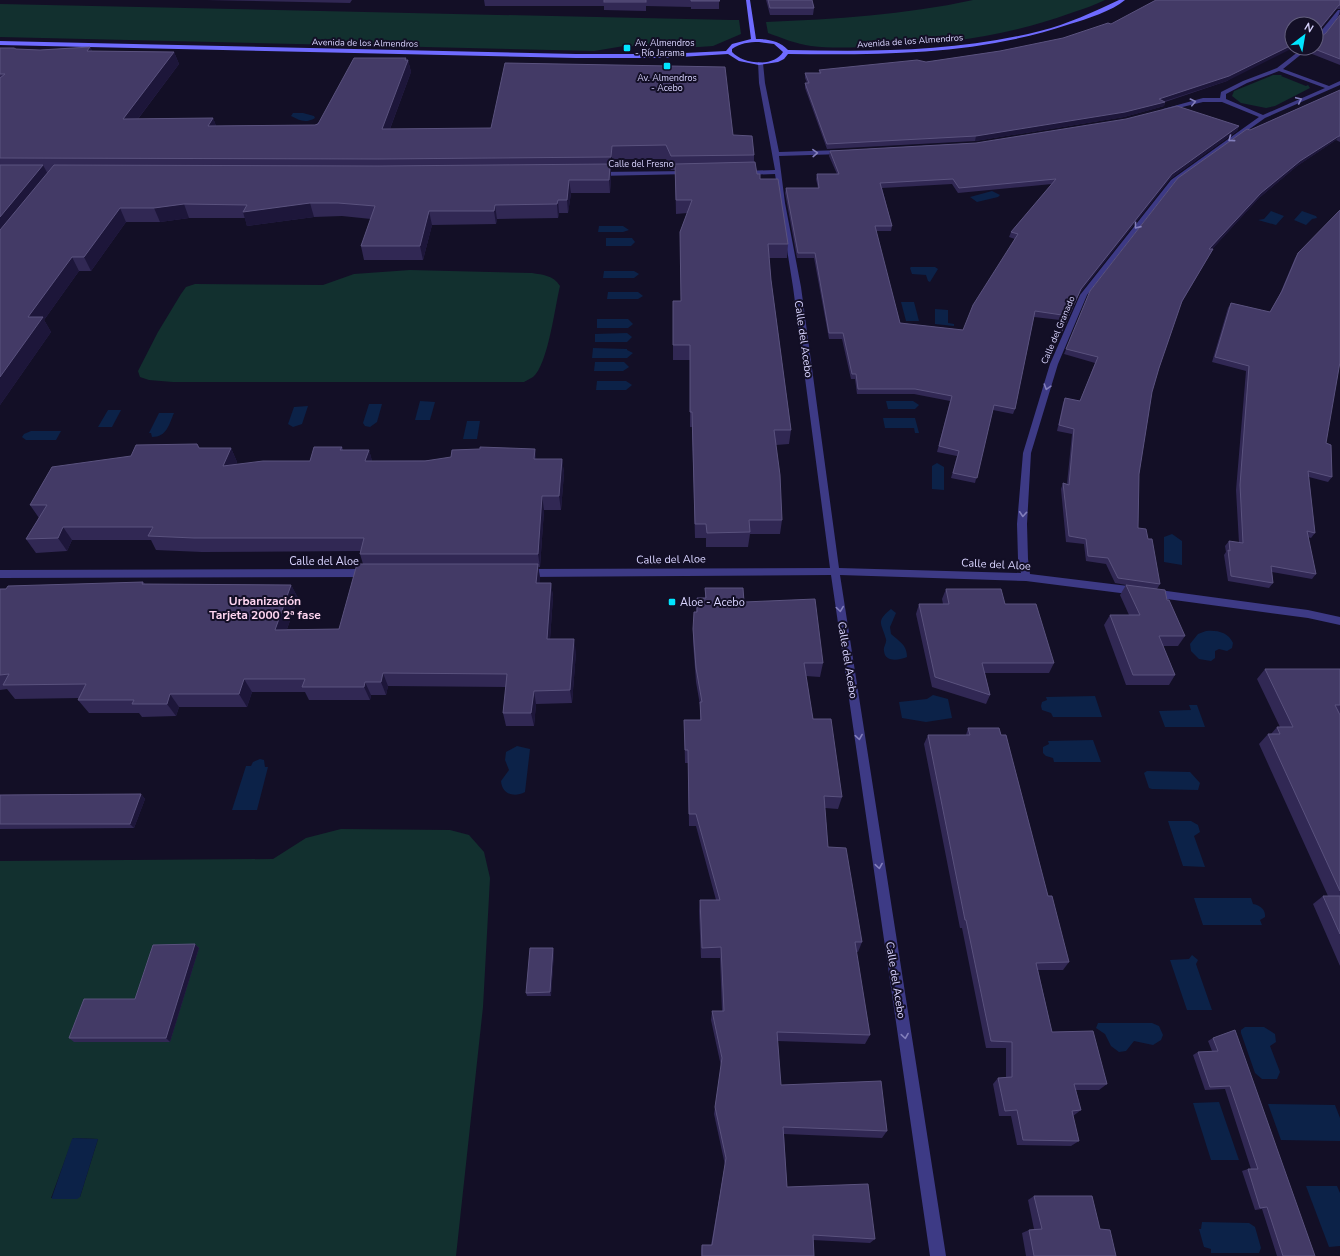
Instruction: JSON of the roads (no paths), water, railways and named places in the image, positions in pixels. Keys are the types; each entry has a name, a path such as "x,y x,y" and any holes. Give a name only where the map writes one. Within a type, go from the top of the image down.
{"street":[{"path":"748,0 754,40"},
{"name":"Avenida de los Almendros","path":"786,52 884,53 971,46 1041,32 1108,8 1123,0"},
{"path":"1324,32 1340,11"},
{"path":"754,40 778,45 785,50 785,56 776,61 760,63 743,62 731,56 729,49 735,44 754,40"},
{"name":"Avenida de los Almendros","path":"0,43 576,56 664,56 729,52"},
{"path":"1223,100 1223,94 1245,82 1278,69 1295,56"},
{"name":"Calle del Acebo","path":"760,63 762,83 776,154 797,287 835,570 938,1256"},
{"path":"1278,69 1328,87"},
{"name":"Calle del Granado","path":"1026,577 1023,559 1022,524 1027,453 1054,364 1084,295 1173,181 1263,117 1340,82"},
{"path":"1158,111 1203,100 1223,100 1263,117"},
{"path":"776,154 852,151"},
{"path":"738,173 778,172"},
{"name":"Calle del Fresno","path":"591,174 692,173"},
{"name":"Calle del Aloe","path":"511,573 835,570 1026,577 1308,614 1340,621"},
{"name":"Calle del Aloe","path":"0,574 376,573"}],"water":[{"path":"293,113 303,113 314,116 315,118 308,121 302,121 291,116"},
{"path":"992,191 1000,195 998,197 977,202 970,197"},
{"path":"1271,211 1284,216 1276,225 1258,220 1264,219"},
{"path":"1302,211 1316,216 1317,218 1312,219 1306,225 1294,220"},
{"path":"599,226 623,226 629,230 623,232 598,232"},
{"path":"606,238 632,238 635,242 631,246 606,246"},
{"path":"911,267 935,267 938,269 930,282 928,281 926,275 912,274"},
{"path":"604,271 634,271 639,274 634,278 603,278"},
{"path":"608,292 638,292 643,296 638,299 607,299"},
{"path":"901,302 914,302 919,321 906,321"},
{"path":"935,309 948,310 948,323 954,324 954,326 935,324"},
{"path":"597,319 628,319 633,324 628,328 597,328"},
{"path":"627,333 632,337 627,342 595,342 595,334"},
{"path":"593,348 627,349 633,353 627,358 592,358"},
{"path":"595,362 624,362 629,367 623,371 594,371"},
{"path":"597,381 626,381 632,385 626,390 596,390"},
{"path":"420,401 435,402 430,420 415,420"},
{"path":"886,401 913,401 919,405 915,409 888,409"},
{"path":"369,404 382,404 377,422 370,427 365,426 363,423"},
{"path":"308,406 302,424 293,427 288,424 294,407"},
{"path":"108,410 121,410 112,427 98,427"},
{"path":"159,413 174,413 167,429 161,435 152,437 151,433 149,433"},
{"path":"883,418 915,418 919,433 915,433 914,428 885,428"},
{"path":"467,421 480,421 477,439 463,439"},
{"path":"31,431 61,431 56,440 26,440 22,437 24,434"},
{"path":"937,463 944,467 944,490 932,489 932,466"},
{"path":"1172,534 1182,541 1182,565 1164,562 1164,537"},
{"path":"891,609 896,613 890,627 891,634 902,644 907,653 907,657 897,660 887,657 884,651 886,640 881,620"},
{"path":"1206,631 1222,632 1231,639 1233,643 1232,648 1227,651 1219,649 1215,651 1215,658 1211,661 1199,659 1191,651 1190,644 1198,634"},
{"path":"933,695 948,699 952,718 926,722 902,718 899,702 927,699"},
{"path":"1095,696 1102,717 1053,717 1051,713 1042,710 1041,706 1042,702 1047,700 1046,697"},
{"path":"1189,705 1197,705 1205,727 1165,727 1159,711 1191,710"},
{"path":"1093,740 1101,762 1054,762 1053,758 1046,756 1043,753 1043,747 1049,744 1048,741"},
{"path":"517,746 530,749 525,792 513,795 506,792 501,781 509,770 505,760 506,752"},
{"path":"260,759 264,760 265,767 268,767 257,810 232,810 246,766 251,766 253,762"},
{"path":"1147,771 1190,772 1200,783 1198,790 1149,788 1144,773"},
{"path":"1168,821 1191,821 1198,825 1200,832 1194,836 1205,867 1183,866"},
{"path":"1194,898 1251,898 1253,904 1258,905 1263,910 1265,917 1260,920 1262,925 1203,925"},
{"path":"1192,955 1198,960 1196,964 1212,1010 1187,1010 1170,960 1189,959"},
{"path":"1098,1023 1152,1023 1159,1026 1163,1035 1161,1040 1153,1045 1134,1041 1126,1051 1119,1052 1111,1046 1105,1034 1096,1028"},
{"path":"1245,1027 1264,1027 1275,1034 1276,1042 1270,1046 1280,1072 1277,1079 1262,1079 1255,1073 1241,1033 1241,1030"},
{"path":"1219,1102 1239,1160 1211,1160 1193,1103"},
{"path":"1268,1104 1335,1105 1340,1118 1340,1141 1281,1140"},
{"path":"72,1139 98,1139 80,1197 77,1199 52,1199"},
{"path":"1306,1186 1337,1186 1340,1193 1340,1246 1329,1247"},
{"path":"1202,1222 1249,1223 1255,1227 1261,1248 1259,1253 1211,1253 1211,1249 1204,1247 1199,1229 1201,1229"}],"place":[{"name":"Av. Almendros - Río Jarama","path":"627,48"},
{"name":"Av. Almendros - Acebo","path":"667,66"},
{"name":"Aloe - Acebo","path":"672,602"}],"district":[{"name":"Urbanización Tarjeta 2000 2ª fase","path":"265,608"}]}
